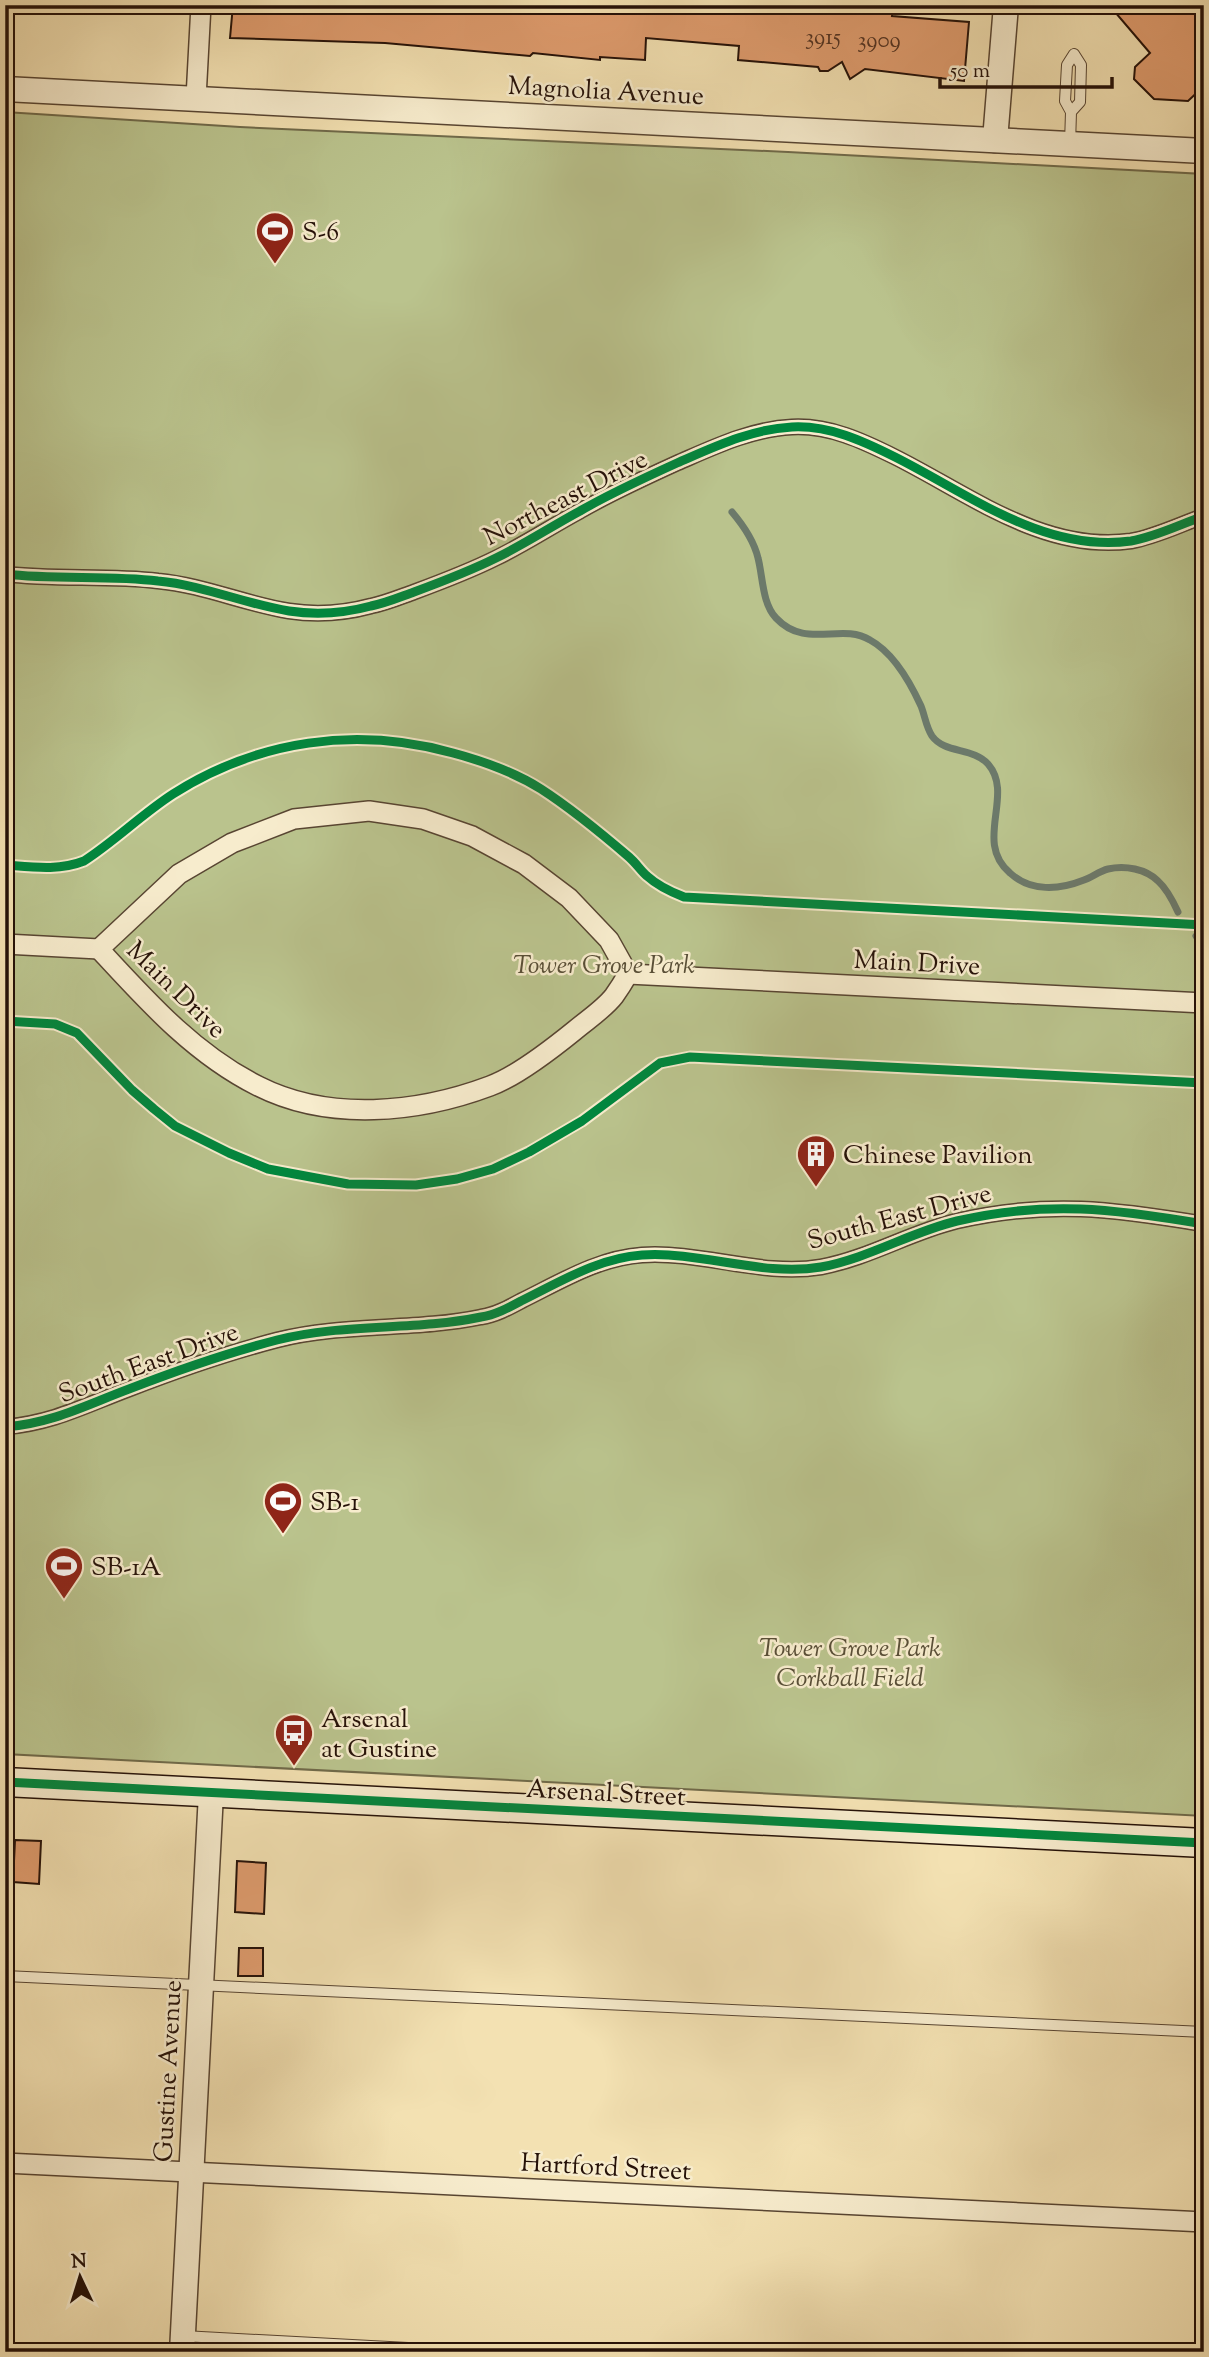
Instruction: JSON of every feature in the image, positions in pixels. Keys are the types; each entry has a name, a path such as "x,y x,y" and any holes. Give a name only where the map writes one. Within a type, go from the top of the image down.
{"main road":[{"name":"Arsenal Street","path":"5,1782 1204,1843"}],"street":[{"path":"196,98 201,5"},
{"path":"995,140 1006,5"},
{"name":"Magnolia Avenue","path":"5,89 1204,151"},
{"name":"Northeast Drive","path":"5,575 157,580 193,586 289,611 316,613 373,606 435,584 497,557 630,485 741,436 766,429 794,427 818,428 871,445 922,470 1005,518 1077,540 1134,541 1204,516"},
{"name":"Main Drive","path":"99,949 179,874 232,843 294,819 369,811 423,819 472,836 524,864 569,898 609,940 628,974"},
{"name":"Main Drive","path":"5,944 99,949 160,1015 214,1060 260,1087 315,1107 368,1111 429,1104 493,1086 551,1050 613,997 628,974"},
{"name":"Main Drive","path":"628,974 1204,1003"},
{"name":"South East Drive","path":"5,1427 58,1418 205,1360 292,1336 439,1325 484,1317 502,1311 596,1264 618,1258 674,1254 783,1269 819,1267 855,1259 955,1222 1047,1207 1128,1211 1204,1224"},
{"name":"Gustine Avenue","path":"182,2344 211,1793"},
{"name":"Hartford Street","path":"5,2163 1204,2222"}],"lane":[{"path":"1070,144 1071,112 1065,101 1066,65 1074,54 1081,65 1080,102 1071,112"},
{"path":"5,1976 1204,2032"},
{"path":"182,2344 483,2352"}],"green space":[{"name":"Tower Grove Park","path":"5,112 240,127 1204,174 1204,1816 5,1754"}],"building":[{"path":"233,5 866,5 893,9 892,16 969,22 964,81 865,69 850,79 842,62 828,71 820,71 818,67 738,60 739,46 646,38 645,60 600,57 600,60 385,43 230,38"},
{"path":"1109,5 1204,5 1204,86 1188,101 1154,99 1134,79 1135,67 1150,53"},
{"path":"15,1840 41,1841 39,1884 13,1882"},
{"path":"237,1861 266,1863 264,1914 235,1912"},
{"path":"239,1948 263,1948 263,1976 238,1976"}],"waterway":[{"path":"732,512 754,545 765,597 776,618 799,632 859,635 879,646 894,660 906,678 921,706 932,736 944,746 975,755 988,764 995,776 998,790 995,847 1000,861 1010,873 1027,884 1055,887 1087,879 1108,869 1135,869 1148,874 1161,884 1178,912"},
{"path":"1196,936 1204,946"}],"cycle path":[{"path":"5,574 158,581 191,586 289,611 320,613 351,610 393,600 476,567 616,492 705,451 747,435 792,427 832,431 858,440 1008,517 1068,538 1099,542 1131,541 1204,516"},
{"path":"5,865 55,867 84,861 173,794 239,761 308,743 380,740 453,753 520,777 586,822 656,883 684,897 1204,925"},
{"path":"5,1021 55,1024 77,1033 132,1090 175,1126 229,1153 268,1169 348,1184 416,1185 457,1179 493,1169 529,1152 582,1121 660,1063 690,1057 1204,1083"},
{"path":"5,1427 39,1422 184,1369 277,1340 327,1331 430,1324 491,1315 580,1272 626,1257 664,1255 777,1269 821,1267 856,1258 957,1221 1021,1210 1110,1211 1204,1224"},
{"path":"5,1782 1204,1843"}],"place":[{"name":"S-6","path":"275,265"},
{"name":"Chinese Pavilion","path":"816,1188"},
{"name":"SB-1","path":"283,1535"},
{"name":"SB-1A","path":"64,1600"},
{"name":"Arsenal at Gustine","path":"294,1767"}],"park label":[{"name":"Tower Grove Park Corkball Field","path":"850,1662"}]}
